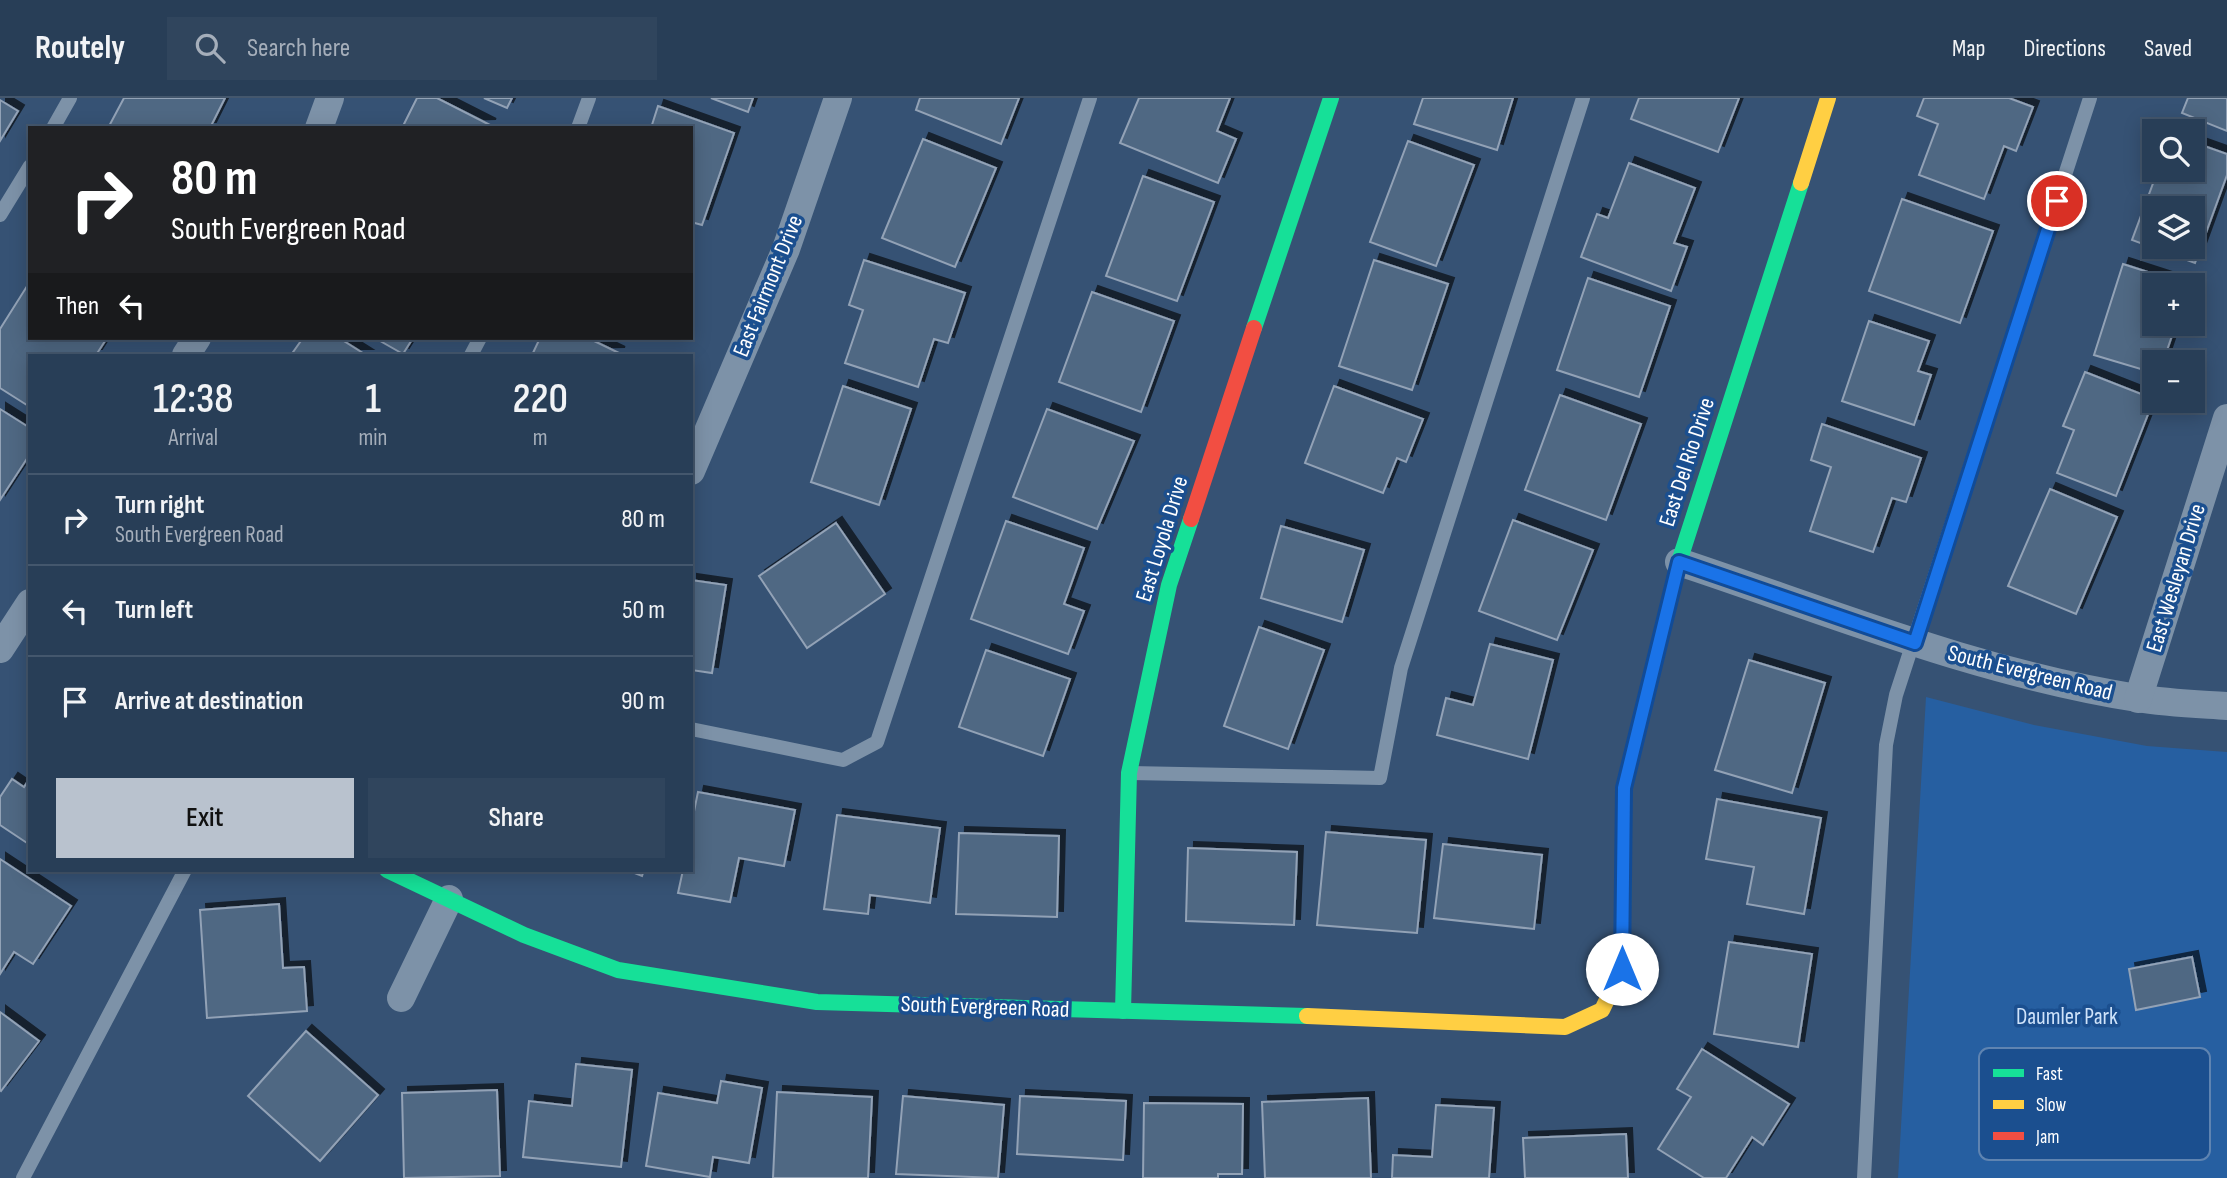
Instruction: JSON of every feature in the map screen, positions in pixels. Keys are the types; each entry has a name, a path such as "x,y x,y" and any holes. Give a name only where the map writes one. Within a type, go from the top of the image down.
{"street":[{"path":"320,126 330,98"},
{"name":"East Fairmont Drive","path":"693,466 786,248 838,98"},
{"name":"East Loyola Drive","path":"1122,1011 1129,773 1169,585 1331,98"},
{"name":"East Del Rio Drive","path":"1602,1010 1622,969 1624,788 1679,562 1828,98"},
{"name":"East Wesleyan Drive","path":"2138,699 2227,418"},
{"name":"South Evergreen Road","path":"1679,562 1915,643 2021,674 2138,699 2227,706"},
{"path":"10,638 28,606"},
{"name":"South Evergreen Road","path":"391,872 524,934 618,970 817,1002 1226,1012 1565,1027 1602,1010"},
{"path":"401,998 449,899"}],"lane":[{"path":"54,126 70,98"},
{"path":"579,126 589,98"},
{"path":"693,729 843,760 877,742 1090,98"},
{"path":"1129,773 1380,778 1401,668 1583,98"},
{"path":"1864,1178 1886,745 1896,695 2090,98"},
{"path":"0,215 28,169"},
{"path":"23,1178 184,872"}],"green space":[{"name":"Daumler Park","path":"1926,697 2034,725 2147,746 2227,752 2227,1178 1898,1178"}],"building":[{"path":"124,98 225,98 211,126 109,126"},
{"path":"417,98 437,98 490,125 461,126 403,126"},
{"path":"484,98 512,98 507,108"},
{"path":"711,98 753,98 748,112"},
{"path":"920,98 1019,98 1001,144 916,110"},
{"path":"1139,98 1230,98 1217,131 1236,139 1218,183 1120,143"},
{"path":"1423,98 1513,98 1497,150 1414,124"},
{"path":"1639,98 1739,98 1718,152 1631,119"},
{"path":"1924,98 2009,98 2033,107 2016,151 2004,146 1984,199 1919,175 1938,124 1917,116"},
{"path":"2188,98 2227,98 2227,131 2205,122 2205,119 2182,113"},
{"path":"0,100 18,111 0,141"},
{"path":"658,106 734,133 702,225 693,223 693,126 652,126"},
{"path":"923,139 996,168 955,267 882,238"},
{"path":"1408,141 1474,165 1436,266 1370,242"},
{"path":"2205,146 2227,154 2227,175 2205,236 2205,196 2148,196 2154,182 2205,182"},
{"path":"1629,163 1695,188 1674,243 1687,247 1671,291 1581,257 1597,214 1608,218"},
{"path":"1143,176 1214,202 1177,301 1106,276"},
{"path":"1902,199 1993,231 1960,323 1869,291"},
{"path":"2142,213 2142,244 2132,240"},
{"path":"864,260 965,293 948,343 934,339 918,387 845,363 863,310 849,305"},
{"path":"1374,260 1448,284 1412,390 1339,366"},
{"path":"2123,264 2151,273 2142,273 2142,336 2172,336 2167,350 2142,350 2142,369 2094,355"},
{"path":"1588,278 1670,306 1639,397 1557,370"},
{"path":"28,285 28,340 106,340 97,354 28,354 28,406 0,388 0,329"},
{"path":"1092,292 1174,321 1141,412 1059,382"},
{"path":"1869,321 1929,341 1918,371 1931,375 1914,425 1842,401"},
{"path":"302,340 342,340 364,354 292,354"},
{"path":"378,340 412,340 403,354"},
{"path":"539,340 592,340 619,353 576,354 532,354"},
{"path":"2085,372 2142,394 2142,413 2149,413 2116,496 2057,473 2074,430 2063,426"},
{"path":"843,386 911,409 879,505 811,482"},
{"path":"1334,386 1423,419 1406,462 1397,458 1383,493 1305,463"},
{"path":"1560,395 1641,424 1606,520 1525,490"},
{"path":"0,409 28,427 28,457 0,500"},
{"path":"1047,409 1134,441 1097,529 1013,497"},
{"path":"1822,424 1921,458 1906,502 1892,498 1873,552 1810,531 1831,467 1811,460"},
{"path":"2050,489 2117,517 2076,614 2008,586"},
{"path":"1513,520 1593,550 1557,640 1479,611"},
{"path":"1006,521 1084,548 1064,604 1084,611 1068,654 971,619"},
{"path":"836,523 885,594 807,648 759,576"},
{"path":"1281,526 1364,550 1342,622 1261,598"},
{"path":"693,580 726,585 712,673 693,670"},
{"path":"1259,627 1324,650 1288,749 1224,726"},
{"path":"1490,644 1553,660 1528,759 1437,735 1446,698 1473,705"},
{"path":"986,650 1070,679 1043,756 959,727"},
{"path":"1749,660 1825,683 1792,793 1715,770"},
{"path":"12,779 24,787 28,781 28,844 0,825 0,797"},
{"path":"698,792 795,810 784,866 739,858 730,902 678,893 683,872 693,872 693,816"},
{"path":"1717,799 1821,818 1804,914 1747,904 1754,867 1706,859"},
{"path":"837,815 940,828 930,903 870,895 868,914 824,909"},
{"path":"1326,832 1426,840 1417,933 1317,925"},
{"path":"959,833 1059,836 1057,917 956,914"},
{"path":"1443,844 1542,855 1534,929 1434,918"},
{"path":"1188,848 1297,852 1294,925 1186,921"},
{"path":"0,859 71,906 33,964 14,952 0,974"},
{"path":"279,904 283,968 304,967 307,1011 207,1018 200,910"},
{"path":"1729,942 1812,954 1798,1047 1714,1034"},
{"path":"2192,957 2200,997 2136,1010 2129,969"},
{"path":"0,1012 39,1041 1,1091 0,1090"},
{"path":"306,1031 378,1095 320,1161 248,1096"},
{"path":"1702,1049 1789,1104 1763,1145 1752,1137 1726,1178 1704,1178 1658,1149 1691,1097 1677,1089"},
{"path":"576,1064 632,1070 621,1167 523,1157 529,1101 572,1106"},
{"path":"721,1081 762,1088 749,1163 713,1157 710,1177 646,1166 658,1093 717,1103"},
{"path":"497,1090 500,1176 404,1178 402,1093"},
{"path":"777,1092 872,1097 868,1178 773,1178"},
{"path":"903,1096 1004,1105 998,1178 896,1174"},
{"path":"1020,1096 1126,1101 1123,1160 1017,1154"},
{"path":"1368,1098 1371,1178 1265,1178 1262,1102"},
{"path":"1144,1103 1243,1104 1242,1174 1218,1174 1218,1178 1143,1178"},
{"path":"1436,1105 1494,1108 1489,1178 1392,1178 1393,1155 1432,1157"},
{"path":"1626,1134 1628,1178 1525,1178 1523,1138"}],"traffic: fast":[{"path":"1254,328 1331,98"},
{"path":"1623,911 1624,788 1679,562 1801,183"},
{"path":"1123,1011 1129,773 1169,585 1191,519"},
{"path":"391,872 524,935 618,970 817,1002 1307,1016"}],"traffic: slow":[{"path":"1801,183 1828,98"},
{"path":"1307,1016 1565,1027 1602,1010 1622,969 1623,911"}],"traffic: jam":[{"path":"1191,519 1254,328"}],"route":[{"path":"1622,969 1624,788 1679,562 1915,643 2057,201"}]}
